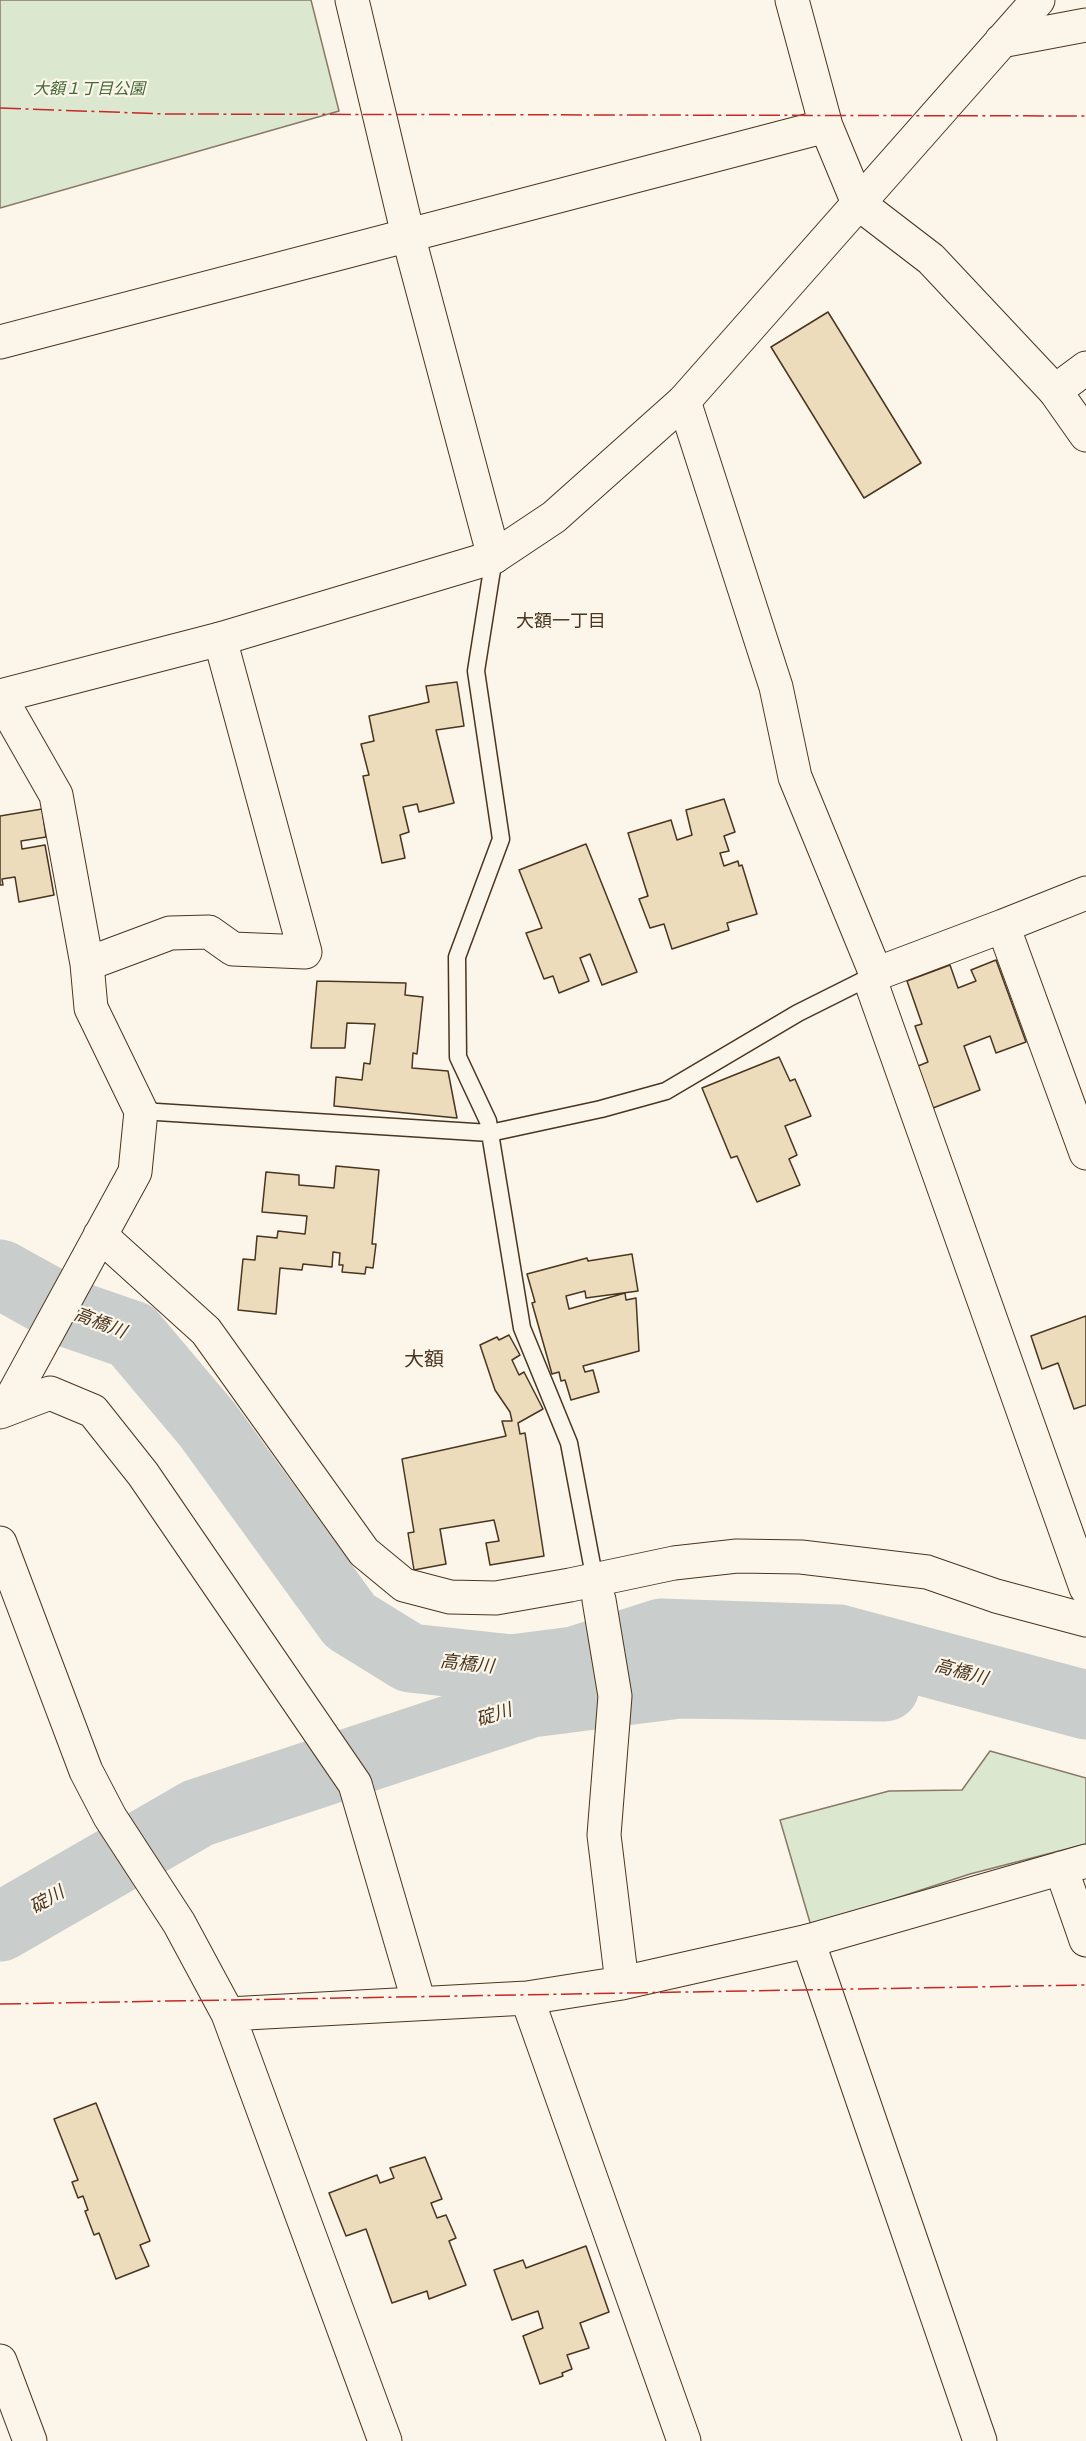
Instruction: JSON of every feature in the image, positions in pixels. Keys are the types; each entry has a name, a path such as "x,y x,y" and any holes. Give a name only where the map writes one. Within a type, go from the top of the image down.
{"street":[{"path":"352,0 408,235 494,557"},
{"path":"792,0 826,126 858,203 931,259 1055,391 1086,435"},
{"path":"2,1411 135,1172 141,1111 92,1008 87,964 56,795 0,696 220,639 494,557 554,517 684,401 1038,0"},
{"path":"1001,41 1086,25"},
{"path":"0,342 826,126"},
{"path":"1055,391 1086,368"},
{"path":"684,401 776,687 795,777 876,974 873,988 1086,1588"},
{"path":"87,964 170,933 209,932 232,949 305,952 220,639"},
{"path":"876,974 1086,893"},
{"path":"1003,926 1086,1153"},
{"path":"100,1235 206,1331 364,1552 404,1585 450,1597 496,1598 597,1590 674,1563 737,1556 801,1557 927,1572 996,1596 1086,1620"},
{"path":"2,1411 50,1393 93,1411 143,1474 356,1784 419,2003"},
{"path":"0,1544 86,1771 110,1817 179,1923 228,2014 385,2441"},
{"path":"597,1590 615,1696 604,1835 622,1983"},
{"path":"228,2014 527,1998 622,1983 808,1941 1074,1865 1086,1940"},
{"path":"808,1941 980,2441"},
{"path":"527,1998 684,2441"},
{"path":"0,2361 30,2441"}],"lane":[{"path":"494,557 476,671 501,839 457,957 458,1057 488,1121 522,1328 569,1443 597,1590"},
{"path":"141,1111 490,1133 601,1109 666,1091 798,1013 876,974"}],"green space":[{"name":"大額１丁目公園","path":"0,0 311,0 339,111 0,208"},
{"path":"990,1751 1086,1778 1086,1844 970,1874 811,1926 780,1820 889,1791 962,1790"}],"building":[{"path":"828,312 921,463 864,498 771,347"},
{"path":"457,682 464,726 436,730 454,803 419,812 417,804 403,807 409,832 400,835 405,858 382,863 363,776 369,775 361,744 374,741 369,716 429,702 426,686"},
{"path":"724,799 735,832 724,836 729,851 720,853 724,866 738,861 739,866 742,865 757,914 727,923 729,930 672,949 664,924 650,928 639,899 648,896 628,833 671,820 677,840 692,835 686,810"},
{"path":"42,809 46,837 21,841 22,849 45,845 54,895 19,902 15,877 2,879 3,885 0,885 0,816"},
{"path":"586,844 637,972 602,985 590,954 580,958 589,981 559,993 553,976 544,979 526,933 542,928 519,870"},
{"path":"996,960 1026,1042 996,1053 990,1036 964,1046 980,1090 933,1108 918,1066 928,1062 915,1026 922,1024 907,981 950,965 958,988 976,981 971,970"},
{"path":"317,981 406,983 405,995 423,997 417,1054 413,1053 412,1068 448,1071 457,1118 334,1106 336,1077 362,1080 364,1063 370,1064 375,1024 347,1023 345,1048 311,1048"},
{"path":"779,1057 790,1081 795,1079 811,1116 785,1126 797,1155 789,1159 800,1185 757,1202 737,1156 731,1158 702,1088"},
{"path":"336,1166 379,1170 372,1244 376,1244 373,1268 366,1267 365,1274 342,1272 343,1265 339,1265 340,1253 333,1252 332,1267 303,1264 302,1270 280,1268 276,1314 238,1310 243,1259 255,1260 257,1236 277,1238 278,1231 305,1234 307,1216 262,1212 266,1172 299,1175 299,1185 334,1188"},
{"path":"632,1254 638,1291 586,1298 585,1291 566,1296 569,1309 625,1293 626,1300 636,1298 639,1351 583,1366 585,1372 593,1370 599,1392 571,1400 565,1380 561,1381 559,1372 552,1374 532,1303 535,1302 527,1274 587,1258 588,1261"},
{"path":"1086,1316 1086,1405 1074,1409 1058,1363 1042,1369 1031,1336"},
{"path":"509,1335 520,1355 512,1360 519,1375 524,1372 543,1409 518,1423 520,1434 525,1433 544,1556 490,1565 486,1543 499,1541 494,1520 440,1529 446,1564 414,1570 408,1533 414,1532 402,1459 506,1436 502,1421 512,1421 510,1412 495,1390 480,1345 497,1337 499,1340"},
{"path":"96,2103 150,2241 140,2245 149,2266 116,2279 99,2233 94,2235 85,2211 88,2210 83,2196 78,2198 72,2182 78,2180 54,2119"},
{"path":"425,2157 442,2199 431,2203 437,2218 446,2215 456,2238 449,2241 466,2285 429,2299 427,2291 392,2303 366,2229 346,2236 329,2193 377,2175 380,2183 394,2178 390,2168"},
{"path":"586,2246 609,2312 580,2323 589,2348 567,2355 572,2369 562,2373 563,2376 540,2384 523,2336 543,2328 538,2311 512,2320 494,2270 523,2260 526,2268"}],"waterway":[{"name":"高橋川","path":"0,1274 74,1315 132,1335 207,1424 350,1621 410,1658 512,1669 574,1661 661,1633 839,1639 1086,1705"},
{"name":"碇川","path":"0,1927 198,1813 531,1703 679,1684 885,1687"}],"power":[{"path":"0,108 165,114 1086,116"},
{"path":"0,2004 1086,1985"}],"district":[{"name":"大額一丁目","path":"561,621"},
{"name":"大額","path":"424,1360"}]}
